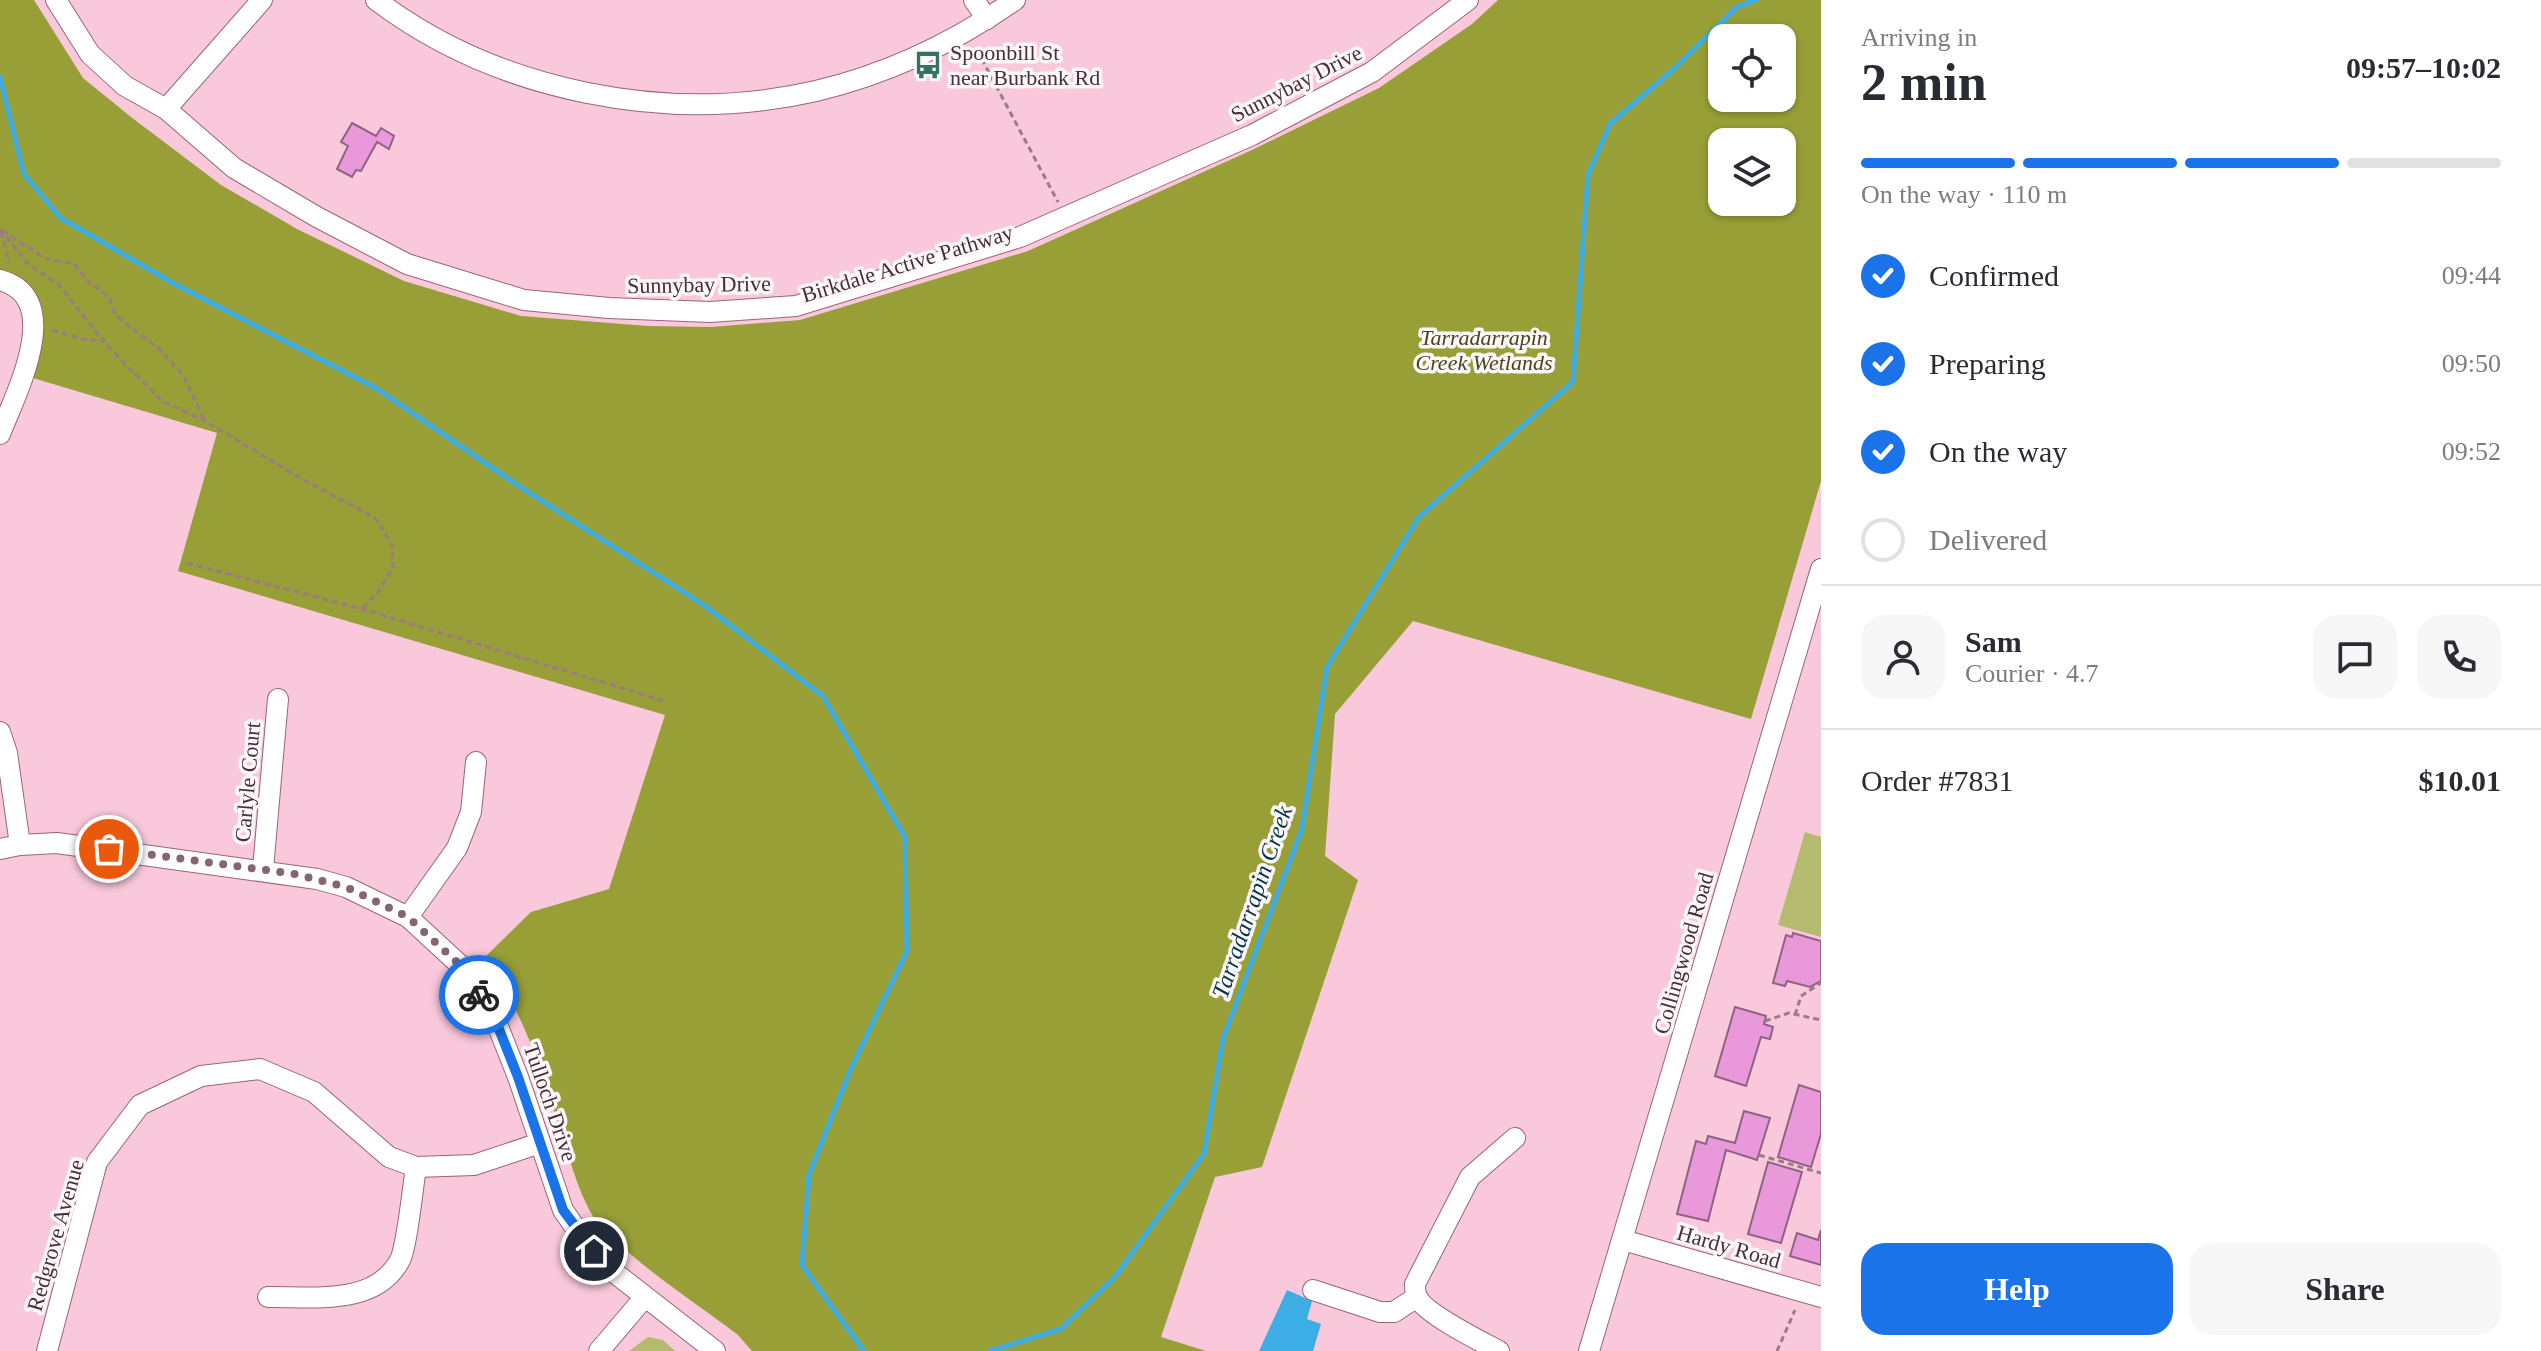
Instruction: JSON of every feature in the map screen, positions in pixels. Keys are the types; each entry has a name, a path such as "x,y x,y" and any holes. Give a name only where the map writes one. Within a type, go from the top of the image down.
{"street":[{"name":"Sunnybay Drive","path":"56,0 90,54 125,86 166,109 234,168 317,217 407,264 524,300 609,308 710,312 796,306 1020,237 1252,135 1372,72 1468,0"},
{"path":"166,109 262,0"},
{"path":"376,0 439,40 505,69 586,91 656,102 722,102 776,98 818,90 917,56 987,19 1015,0"},
{"path":"974,0 987,19"},
{"path":"0,434 25,372 35,321 24,292 7,282"},
{"name":"Collingwood Road","path":"1589,1351 1821,569"},
{"name":"Carlyle Court","path":"263,869 278,699"},
{"path":"0,732 7,753 10,847"},
{"path":"408,917 457,848 471,812 476,762"},
{"name":"Tulloch Drive","path":"10,847 57,843 263,869 346,887 408,917 460,965 495,1019 563,1210 581,1236 606,1266 715,1351"},
{"name":"Redgrove Avenue","path":"47,1351 97,1162 140,1105 201,1076 260,1069 314,1092 389,1157 416,1167 474,1165 540,1143"},
{"path":"1499,1351 1423,1305 1417,1297 1415,1284 1470,1177 1515,1138"},
{"path":"268,1297 351,1296 380,1282 400,1259 416,1167"},
{"name":"Hardy Road","path":"1623,1240 1812,1294"},
{"path":"1313,1290 1380,1312 1394,1312 1417,1297"},
{"path":"599,1351 644,1298"}],"path":[{"path":"977,50 1066,217"},
{"path":"0,228 7,282"},
{"path":"0,228 28,264 58,284 103,341 162,401 205,421 375,518 392,544 393,568 379,591 362,609"},
{"path":"0,228 44,258 74,264 88,281 109,297 116,316 159,349 183,375 205,421"},
{"path":"35,321 51,330 103,341"},
{"path":"187,563 362,609 668,702"},
{"path":"1795,1015 1801,996 1821,983"},
{"path":"1765,1021 1789,1013 1821,1020"},
{"path":"1759,1155 1821,1173"},
{"path":"1777,1351 1812,1294"}],"green space":[{"name":"Tarradarrapin Creek Wetlands","path":"0,0 34,0 83,78 221,185 297,229 404,281 521,316 648,326 711,327 800,320 1028,251 1252,150 1379,88 1472,24 1498,0 1821,0 1821,481 1751,719 1413,621 1335,714 1325,856 1358,880 1262,1167 1215,1177 1161,1337 1206,1351 752,1351 738,1335 626,1251 596,1220 586,1203 532,1046 511,1001 483,959 531,912 609,889 665,715 178,571 217,433 33,378 42,314 31,288 18,278 0,271"},
{"path":"1805,832 1821,837 1821,937 1778,925"},
{"path":"648,1337 663,1340 675,1351 629,1351"}],"water":[{"path":"1287,1290 1312,1301 1307,1319 1321,1324 1313,1351 1259,1351"}],"building":[{"path":"352,123 376,136 381,128 394,136 389,149 377,142 361,171 356,170 352,177 337,169 348,146 341,142"},
{"path":"1793,933 1821,941 1821,981 1810,987 1787,981 1785,986 1773,983 1786,935 1792,937"},
{"path":"1735,1007 1766,1016 1764,1024 1773,1027 1770,1039 1761,1037 1746,1086 1715,1076"},
{"path":"1799,1085 1821,1092 1821,1134 1811,1167 1778,1157"},
{"path":"1744,1111 1770,1118 1757,1160 1726,1150 1708,1221 1677,1214 1696,1141 1706,1144 1708,1136 1735,1143"},
{"path":"1768,1162 1802,1172 1781,1243 1748,1234"},
{"path":"1821,1230 1821,1265 1790,1256 1797,1233 1818,1240"}],"waterway":[{"name":"Tarradarrapin Creek","path":"990,1351 1061,1329 1115,1277 1204,1154 1223,1039 1302,829 1327,667 1419,517 1573,382 1588,175 1610,124 1675,68 1737,7 1756,0"},
{"path":"0,77 24,174 61,218 173,283 376,388 516,484 704,605 823,696 905,837 907,951 850,1071 809,1175 802,1265 864,1351"}],"way so far":[{"path":"109,849 295,874 346,887 408,917 460,965 479,995"}],"place":[{"name":"Spoonbill St near Burbank Rd","path":"928,65"}],"route":[{"path":"479,995 495,1019 518,1077 563,1210 594,1251"}]}
